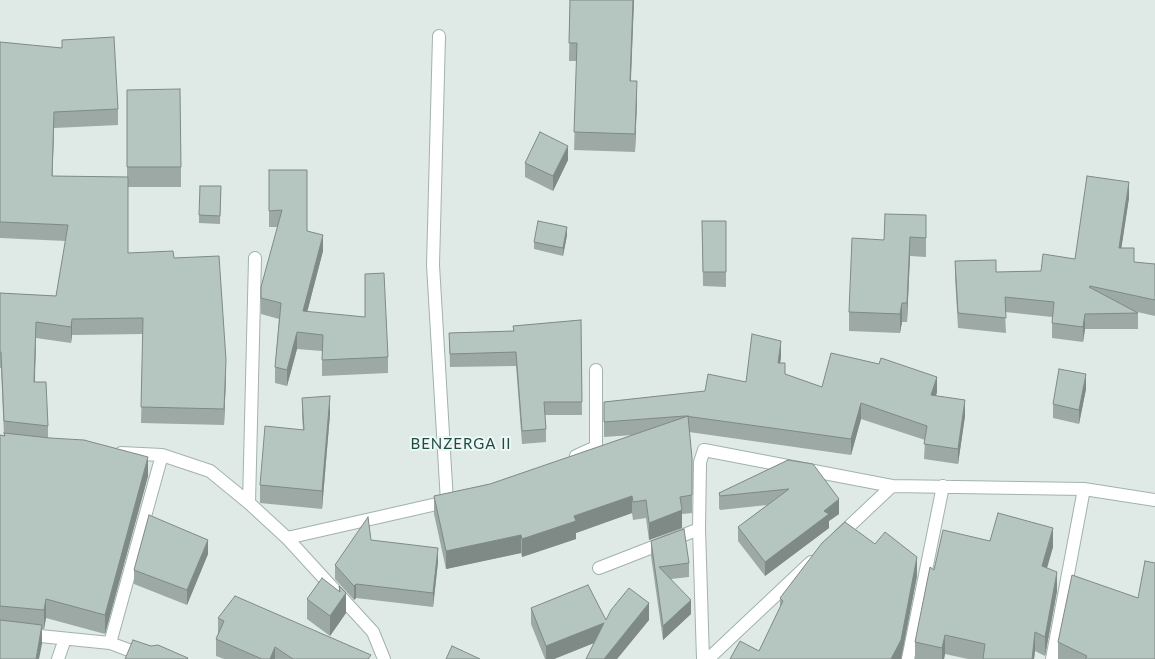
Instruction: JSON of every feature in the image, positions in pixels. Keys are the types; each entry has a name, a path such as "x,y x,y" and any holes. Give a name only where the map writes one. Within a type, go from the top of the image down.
{"street":[{"path":"439,36 433,266 447,502"},
{"path":"249,503 255,258"},
{"path":"563,462 596,447 596,370"},
{"path":"703,659 699,529 700,462 704,450 892,486 1084,489 1155,500"},
{"path":"107,452 162,455 210,471 249,503 287,538 373,632 384,659"},
{"path":"110,642 162,455"},
{"path":"829,546 892,486"},
{"path":"908,659 943,486"},
{"path":"1052,659 1084,489"},
{"path":"287,538 447,502 462,497"},
{"path":"599,568 699,529"},
{"path":"708,659 817,556"},
{"path":"0,632 110,642 153,659"},
{"path":"58,659 65,639"}],"building":[{"path":"570,0 633,0 630,81 637,81 635,134 574,132 577,43 569,43"},
{"path":"114,37 118,109 54,112 52,176 128,177 128,253 173,251 174,258 219,256 226,360 224,409 141,407 143,318 72,319 71,327 36,322 34,382 46,382 48,426 4,421 0,352 0,293 56,296 68,225 0,222 0,42 62,48 62,40"},
{"path":"180,89 181,167 127,167 127,90"},
{"path":"540,132 568,146 553,176 525,163"},
{"path":"269,170 307,170 307,231 323,235 303,311 365,317 365,274 384,273 388,357 322,360 323,335 297,332 287,370 275,367 281,303 261,298 261,287 282,210 269,211"},
{"path":"1087,176 1129,182 1119,248 1134,248 1134,262 1155,264 1155,300 1090,286 1089,287 1138,313 1085,314 1083,327 1052,323 1054,302 1005,297 1006,318 958,313 955,261 996,260 996,272 1041,271 1043,254 1075,259"},
{"path":"200,186 221,186 220,216 199,215"},
{"path":"885,214 926,215 926,238 910,237 907,303 902,303 900,314 849,312 852,238 884,240"},
{"path":"538,221 567,227 563,248 534,242"},
{"path":"702,221 726,221 726,272 703,272"},
{"path":"581,320 582,402 544,402 546,429 522,431 516,352 450,354 449,333 514,331 513,326"},
{"path":"752,334 781,341 778,363 785,363 785,374 822,387 831,353 879,364 881,358 937,377 931,395 965,400 958,449 924,444 927,426 861,403 851,439 685,416 604,422 604,402 705,391 708,374 746,382"},
{"path":"1059,369 1086,374 1079,410 1053,404"},
{"path":"330,396 322,491 260,485 265,426 304,430 302,398"},
{"path":"688,416 692,458 692,495 680,497 682,510 649,523 646,500 633,502 632,496 574,516 576,521 522,539 521,535 446,551 434,496 490,484"},
{"path":"4,433 84,440 148,457 105,615 46,599 44,610 0,606 0,435 5,436"},
{"path":"788,460 813,464 839,499 824,511 829,514 765,562 738,527 789,489 720,496 719,493"},
{"path":"998,513 1053,528 1042,566 1057,572 1045,637 1035,632 1032,659 983,659 985,644 945,635 942,648 915,642 930,567 934,570 943,530 990,541"},
{"path":"149,515 208,540 187,590 134,570"},
{"path":"368,517 371,540 438,548 433,593 356,584 354,586 335,565"},
{"path":"845,522 875,544 885,532 917,557 901,640 891,659 730,659 740,641 759,651 783,601 780,598 822,543"},
{"path":"684,529 689,563 659,567 691,600 663,626 651,541"},
{"path":"1145,561 1155,563 1155,659 1085,659 1087,656 1058,642 1072,575 1138,598"},
{"path":"322,578 340,592 339,586 346,593 330,616 307,599"},
{"path":"588,585 606,620 611,610 629,588 649,603 604,659 586,659 604,623 546,646 531,608"},
{"path":"235,596 371,655 368,659 293,659 275,647 270,659 262,659 216,639 224,621 218,618"},
{"path":"0,620 42,625 36,659 0,659"},
{"path":"133,640 151,646 158,645 188,658 125,659"},
{"path":"452,646 480,659 446,659"}],"district":[{"name":"BENZERGA II","path":"461,444"}]}
